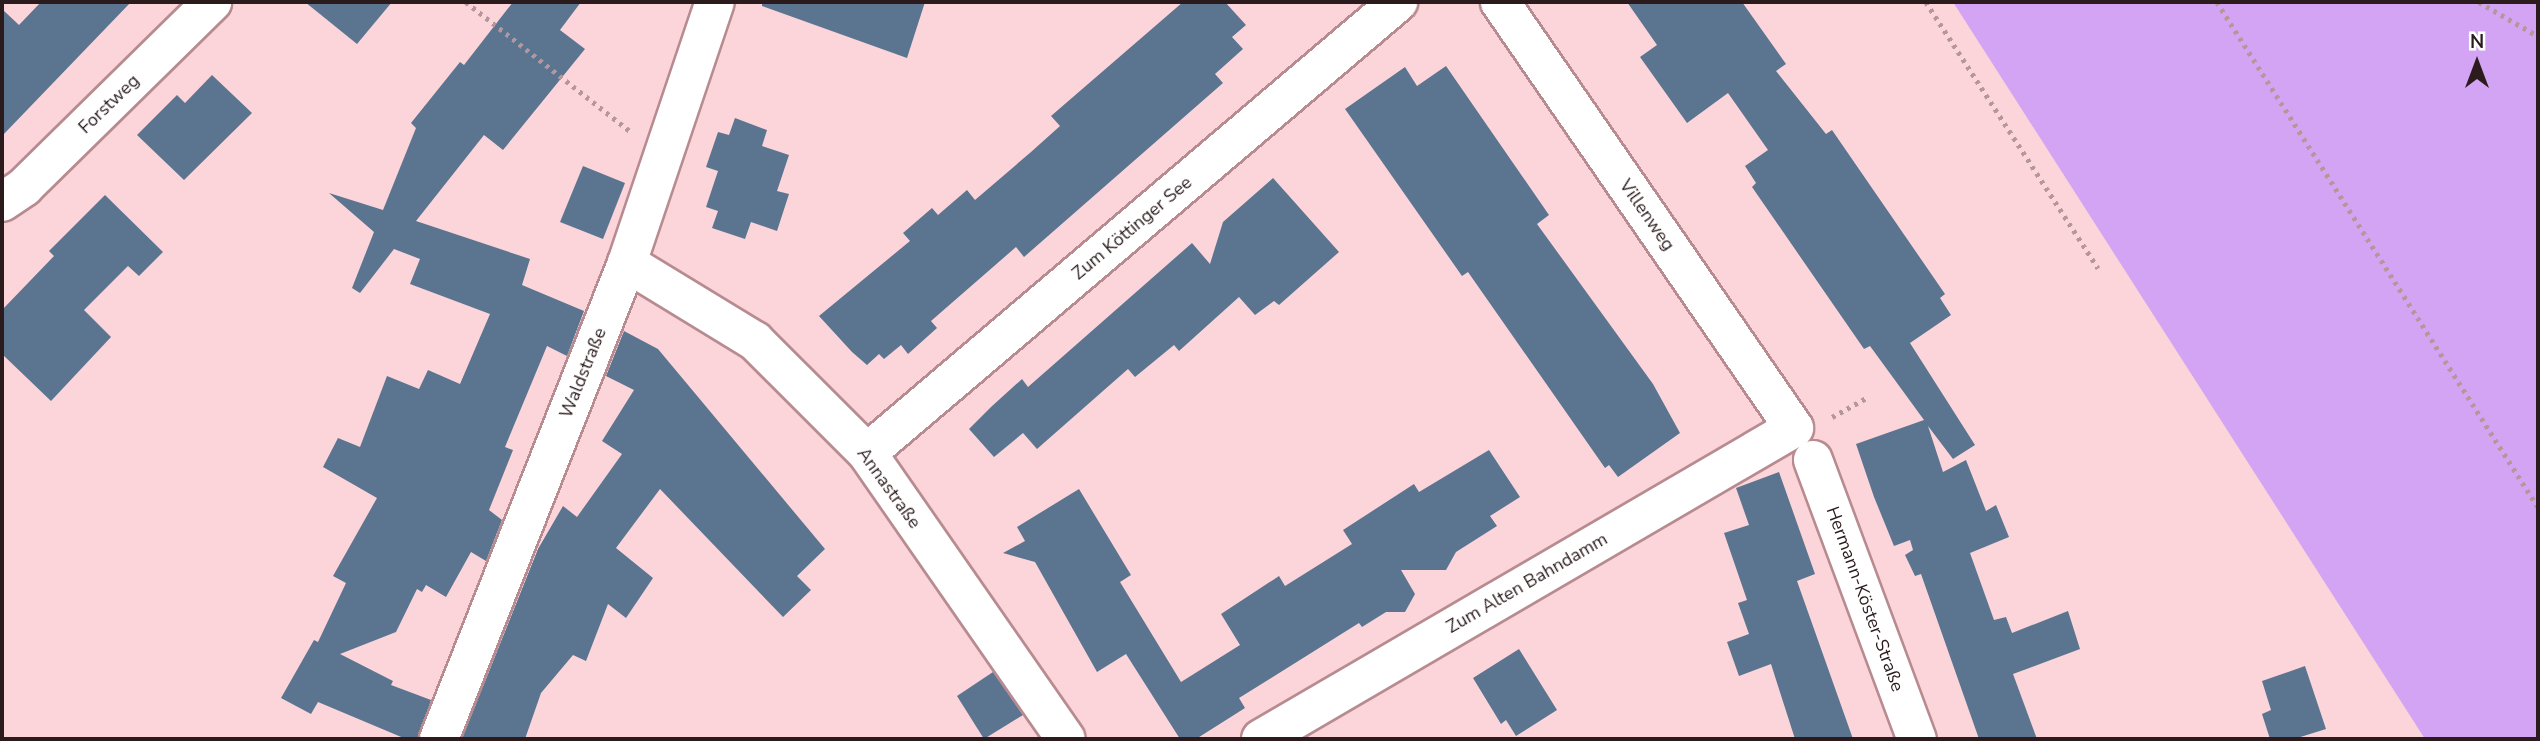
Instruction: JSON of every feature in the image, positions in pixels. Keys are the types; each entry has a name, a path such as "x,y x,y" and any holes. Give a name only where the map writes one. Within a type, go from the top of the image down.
{"street":[{"name":"Forstweg","path":"2,202 24,187 212,2"},
{"name":"Waldstraße","path":"439,739 627,263 715,2"},
{"name":"Zum Köttinger See","path":"867,453 1398,2"},
{"name":"Villenweg","path":"1500,2 1794,428"},
{"name":"Annastraße","path":"627,263 755,341 867,453 1066,739"},
{"name":"Zum Alten Bahndamm","path":"1261,739 1794,428"},
{"name":"Hermann-Köster-Straße","path":"1813,460 1917,739"}],"path":[{"path":"466,2 663,158"},
{"path":"1926,2 2098,268"},
{"path":"2217,2 2538,506"},
{"path":"2479,2 2538,36"}],"shaded area":[{"path":"1953,2 2538,2 2538,739 2425,739"}],"building":[{"path":"41,2 131,2 2,136 2,9 19,25"},
{"path":"305,2 392,2 357,44"},
{"path":"513,2 581,2 560,30 585,49 503,150 484,135 416,221 530,259 522,285 584,311 567,356 547,346 505,447 513,450 489,510 502,520 486,561 471,552 446,597 426,585 422,592 417,589 396,632 340,654 393,681 391,685 431,700 418,739 406,739 318,702 311,714 281,698 314,640 318,642 346,583 333,576 377,498 323,467 338,438 360,447 387,376 419,389 428,370 460,384 490,314 410,284 420,259 394,249 360,293 352,288 374,232 329,193 383,210 416,128 411,123 460,62 464,65"},
{"path":"762,2 925,2 907,58 762,6"},
{"path":"1183,2 1225,2 1246,25 1232,37 1243,49 1215,74 1223,83 1024,257 1016,247 931,321 937,328 908,354 901,345 884,359 879,354 867,365 852,352 819,316 910,241 903,233 932,208 938,215 967,190 975,200 1031,152 1060,126 1051,116"},
{"path":"1627,2 1742,2 1786,64 1776,71 1826,134 1832,130 1945,294 1940,298 1951,315 1910,343 1975,445 1953,459 1928,426 1943,472 1966,460 1986,511 1996,505 2009,537 1970,553 1994,620 2006,617 2012,633 2068,611 2080,649 2013,674 2037,739 1979,739 1921,574 1915,576 1905,555 1913,550 1910,540 1894,546 1874,497 1856,444 1924,420 1870,346 1864,349 1752,187 1756,183 1745,166 1768,150 1728,93 1687,123 1640,57 1657,45"},
{"path":"1446,66 1549,215 1537,224 1653,384 1680,433 1618,477 1609,465 1605,468 1468,272 1462,276 1345,109 1405,67 1417,86"},
{"path":"212,75 252,113 184,180 137,135 177,95 185,103"},
{"path":"735,118 767,130 762,146 789,155 777,191 789,194 777,231 751,222 745,239 712,228 718,211 706,207 718,171 706,167 718,132 729,135"},
{"path":"583,166 625,183 603,239 560,222"},
{"path":"1273,178 1339,252 1279,305 1274,301 1255,315 1239,297 1179,351 1174,345 1135,377 1128,369 1037,449 1023,433 994,457 969,429 991,407 1022,379 1028,387 1192,243 1210,264 1223,222"},
{"path":"105,195 163,252 139,276 128,266 84,310 111,337 51,401 2,354 2,310 54,256 49,251"},
{"path":"624,331 658,349 825,549 797,576 811,590 783,617 660,489 616,548 653,578 626,618 608,604 586,661 573,655 541,693 525,739 462,739 538,549 563,506 577,517 622,454 602,441 634,390 606,376"},
{"path":"1489,450 1520,497 1490,516 1497,526 1456,552 1446,570 1401,570 1415,594 1405,612 1386,612 1362,627 1359,623 1239,698 1245,708 1196,739 1180,739 1126,654 1097,672 1035,562 1003,553 1025,541 1017,527 1079,489 1131,575 1120,582 1181,682 1240,645 1221,614 1279,576 1285,586 1352,544 1343,530 1414,484 1419,492"},
{"path":"1779,472 1815,574 1797,581 1853,739 1795,739 1771,664 1739,676 1727,642 1749,634 1738,603 1747,600 1724,533 1749,525 1736,488"},
{"path":"1519,649 1557,710 1516,736 1506,720 1501,724 1473,678"},
{"path":"2305,666 2326,729 2294,739 2270,739 2262,714 2271,710 2262,681"},
{"path":"993,672 1023,715 984,739 957,696"}]}
